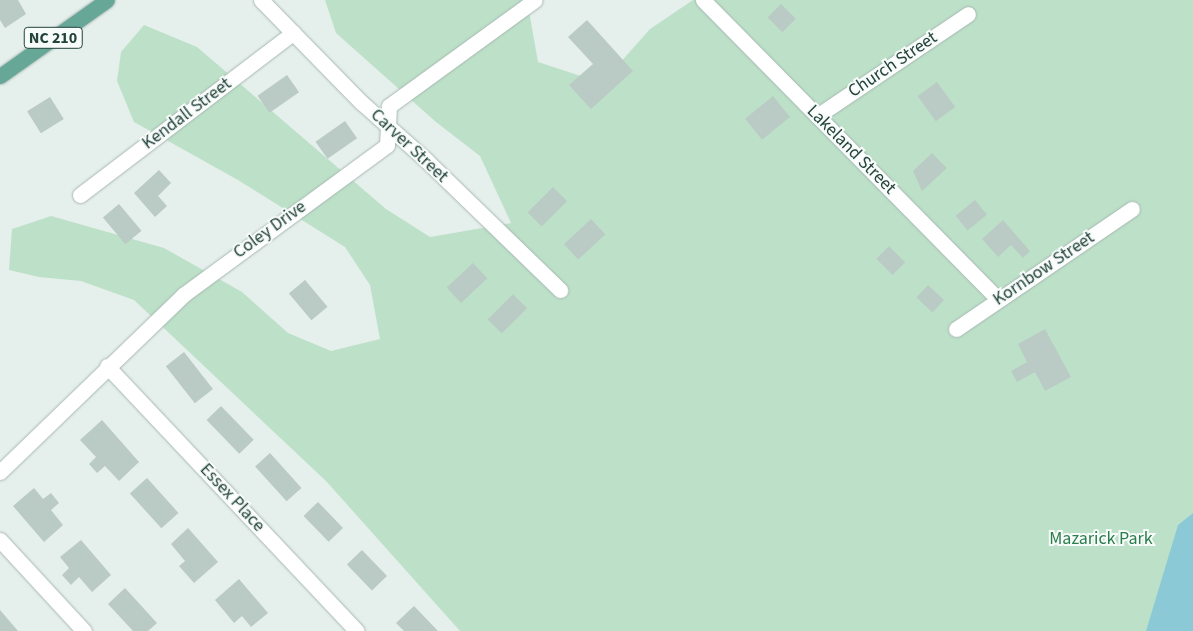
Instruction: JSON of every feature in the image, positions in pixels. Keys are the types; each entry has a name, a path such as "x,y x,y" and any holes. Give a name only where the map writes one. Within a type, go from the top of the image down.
{"main road":[{"name":"NC 210","path":"0,76 107,0"}],"street":[{"name":"Carver Street","path":"261,0 560,290"},
{"name":"Coley Drive","path":"0,472 183,294 387,145 389,106 535,0"},
{"name":"Lakeland Street","path":"703,0 999,300"},
{"name":"Church Street","path":"817,116 968,14"},
{"name":"Kendall Street","path":"80,195 293,33"},
{"name":"Kornbow Street","path":"956,329 1132,209"},
{"name":"Essex Place","path":"107,366 357,631"},
{"path":"0,540 84,631"}],"green space":[{"name":"Mazarick Park","path":"325,0 527,0 538,62 602,83 650,29 693,0 1193,0 1193,631 460,631 326,481 134,300 81,281 39,277 9,270 12,229 51,216 164,248 242,292 288,333 331,351 380,339 370,285 345,247 238,180 134,122 117,81 121,52 144,25 197,47 386,209 430,237 511,223 480,156 436,122 336,33"}],"water":[{"path":"1193,513 1193,631 1146,631 1178,525"}],"building":[{"path":"0,0 18,0 26,14 5,28 0,20"},
{"path":"781,4 796,19 782,32 768,17"},
{"path":"587,20 633,71 591,109 569,85 593,64 568,37"},
{"path":"287,75 299,92 270,113 258,96"},
{"path":"937,82 955,107 936,121 918,96"},
{"path":"773,96 790,117 762,140 745,119"},
{"path":"50,97 64,119 41,133 27,111"},
{"path":"345,121 357,138 328,159 316,142"},
{"path":"932,153 947,168 922,191 913,171"},
{"path":"159,170 171,183 158,196 167,206 155,217 134,193"},
{"path":"553,187 567,201 542,227 528,212"},
{"path":"975,200 987,215 968,230 956,216"},
{"path":"119,204 141,231 125,244 103,217"},
{"path":"591,219 605,234 578,260 564,244"},
{"path":"1003,220 1030,251 1023,258 1011,245 998,257 982,239"},
{"path":"889,246 905,262 893,275 876,259"},
{"path":"473,263 487,278 461,303 447,288"},
{"path":"305,280 327,307 311,320 289,293"},
{"path":"928,285 944,300 932,312 916,297"},
{"path":"513,294 527,308 502,334 488,319"},
{"path":"1045,329 1071,377 1045,391 1035,372 1017,382 1011,371 1027,362 1018,344"},
{"path":"184,352 213,389 195,403 166,366"},
{"path":"221,406 254,440 239,454 207,420"},
{"path":"102,420 139,462 119,481 105,466 97,473 89,464 96,457 80,440"},
{"path":"270,453 301,488 287,501 255,466"},
{"path":"147,478 178,513 161,528 130,493"},
{"path":"34,488 43,499 51,493 59,503 51,510 63,525 44,542 13,506"},
{"path":"318,502 343,528 329,542 304,516"},
{"path":"188,528 218,562 194,583 179,566 185,561 171,544"},
{"path":"81,540 111,575 92,592 79,577 71,585 62,575 69,568 60,557"},
{"path":"362,550 387,576 372,590 347,565"},
{"path":"239,579 268,613 251,627 242,616 234,623 215,600"},
{"path":"125,588 157,623 148,631 133,631 108,604"},
{"path":"414,606 438,631 404,631 396,623"},
{"path":"0,610 18,631 0,631"}]}
